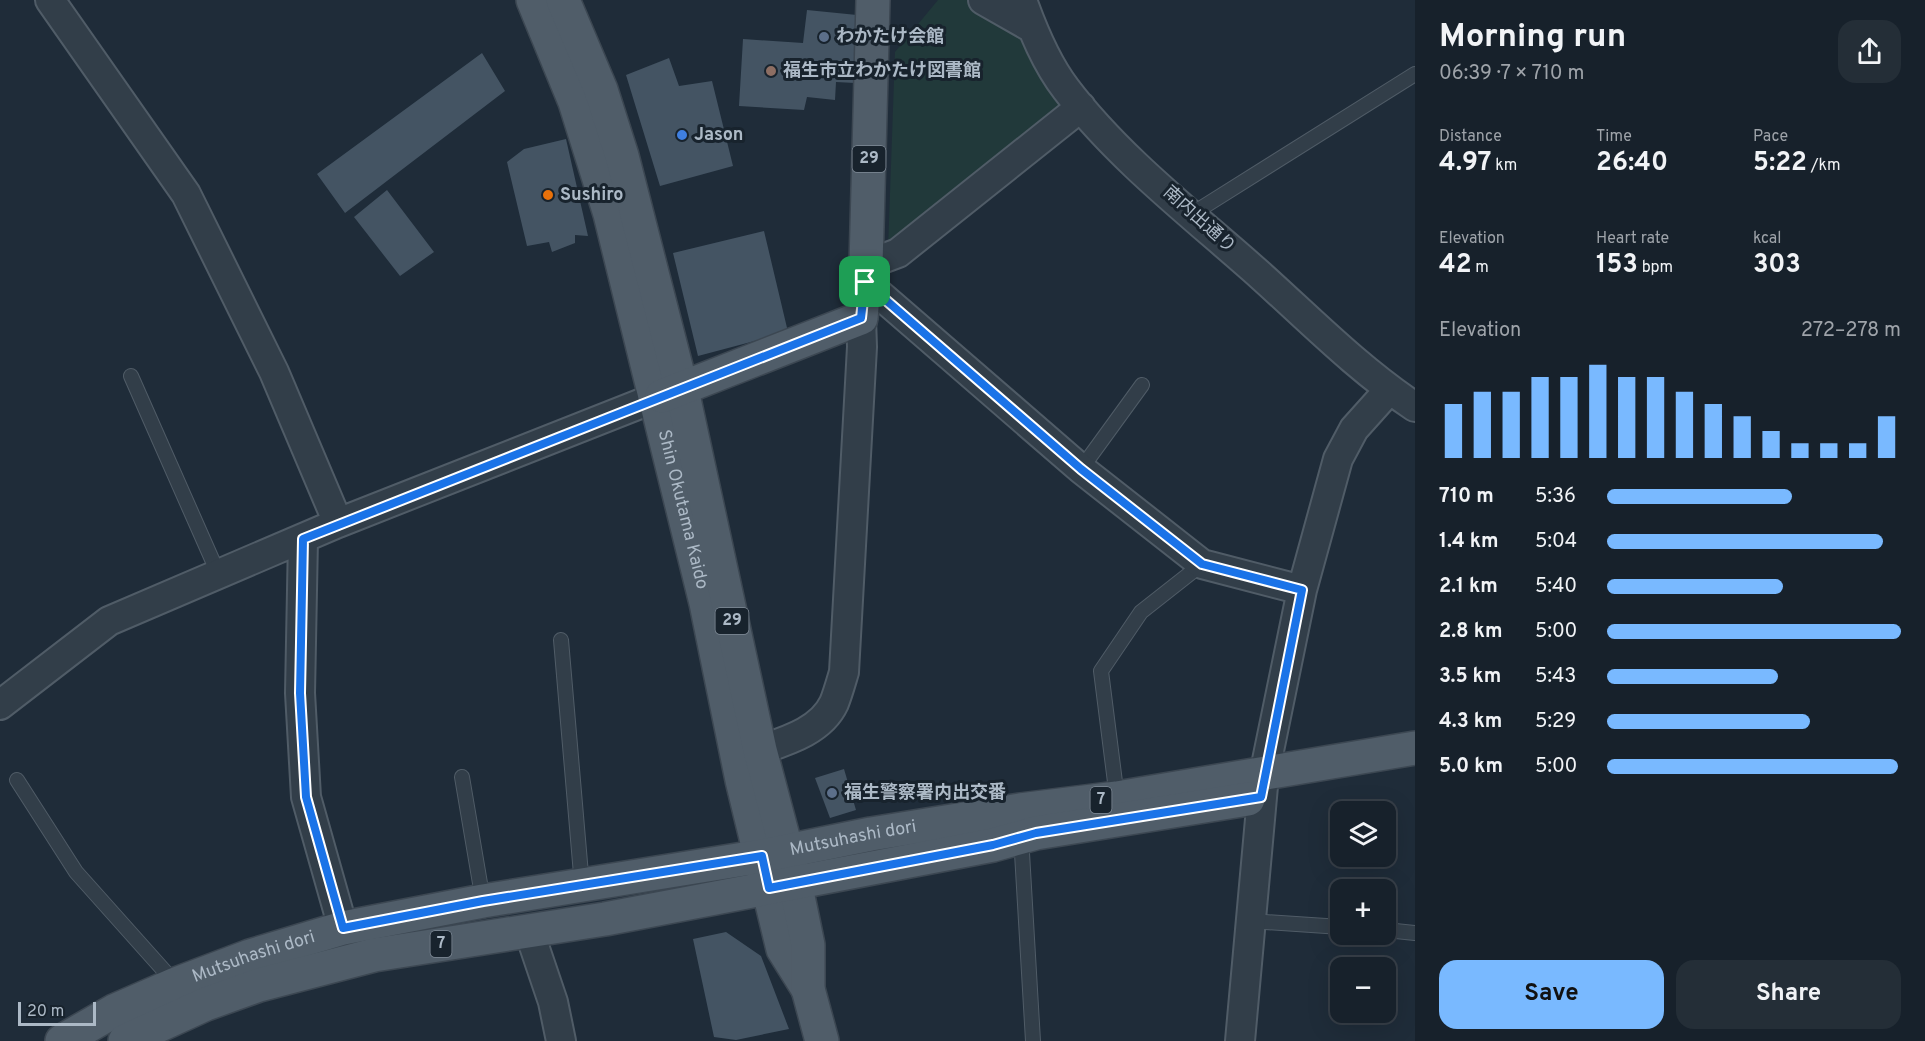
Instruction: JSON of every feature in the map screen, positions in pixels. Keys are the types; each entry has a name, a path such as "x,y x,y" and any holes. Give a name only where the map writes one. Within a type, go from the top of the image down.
{"main road":[{"name":"Shin Okutama Kaido","path":"533,0 555,48 593,156 668,394 760,750 774,853 782,885 808,945 808,989 822,1041"},
{"name":"Shin Okutama Kaido","path":"564,0 601,90 622,156 706,603 742,780 774,853"},
{"name":"29","path":"861,318 865,274 873,0"},
{"path":"668,394 861,318"},
{"name":"Mutsuhashi dori","path":"62,1041 114,1011 176,984 250,956 343,928 483,901 774,853 1021,823 1262,786 1415,748"},
{"name":"Mutsuhashi dori","path":"124,1041 206,1004 317,968 374,955 529,931 993,845 1021,823 1117,798 1415,770"}],"street":[{"path":"50,0 186,194 274,372 338,523"},
{"path":"983,0 1032,28"},
{"name":"南内出通り","path":"1022,0 1032,28 1065,88 1104,133 1338,348 1389,390 1415,407"},
{"path":"1081,107 898,253 865,274 1081,469 1202,564 1302,590"},
{"path":"760,750 795,738 819,721 833,705 844,672 862,346 861,318"},
{"path":"1240,1041 1262,786 1302,590 1338,459 1354,429 1389,390"},
{"path":"0,705 109,621 338,523 668,394"},
{"path":"303,539 300,693 306,797 343,928"},
{"path":"529,931 553,1002 561,1041"}],"lane":[{"path":"1192,214 1415,74"},
{"path":"131,376 218,573"},
{"path":"1081,469 1142,385"},
{"path":"1117,798 1101,671 1141,612 1202,564"},
{"path":"561,640 582,886"},
{"path":"462,777 483,901"},
{"path":"17,780 76,872 176,984"},
{"path":"1021,823 1033,1041"},
{"path":"1251,921 1330,926"},
{"path":"1396,931 1415,933"}],"green space":[{"path":"938,0 975,0 1030,39 1070,106 888,250 895,52"}],"building":[{"path":"807,10 857,15 855,83 836,82 835,100 807,97 804,110 739,106 743,39 803,43"},
{"path":"482,53 505,91 345,213 317,174"},
{"path":"669,58 679,86 712,81 733,166 660,186 626,75"},
{"path":"566,139 588,236 575,235 575,243 552,252 549,242 527,246 507,162 524,149"},
{"path":"387,190 434,252 400,276 354,217"},
{"path":"764,231 788,332 698,356 673,253"},
{"path":"844,769 856,810 830,818 815,778"},
{"path":"726,932 761,956 789,1029 736,1040 714,1037 693,939"}],"place":[{"name":"わかたけ会館","path":"824,37"},
{"name":"福生市立わかたけ図書館","path":"771,71"},
{"name":"Jason","path":"682,135"},
{"name":"Sushiro","path":"548,195"},
{"name":"福生警察署内出交番","path":"832,793"}],"route":[{"path":"865,282 1081,469 1202,564 1302,590 1261,797 1094,826 1036,833 993,845 769,888 762,856 483,901 343,928 306,797 300,693 303,539 338,523 861,318 865,282"}]}
